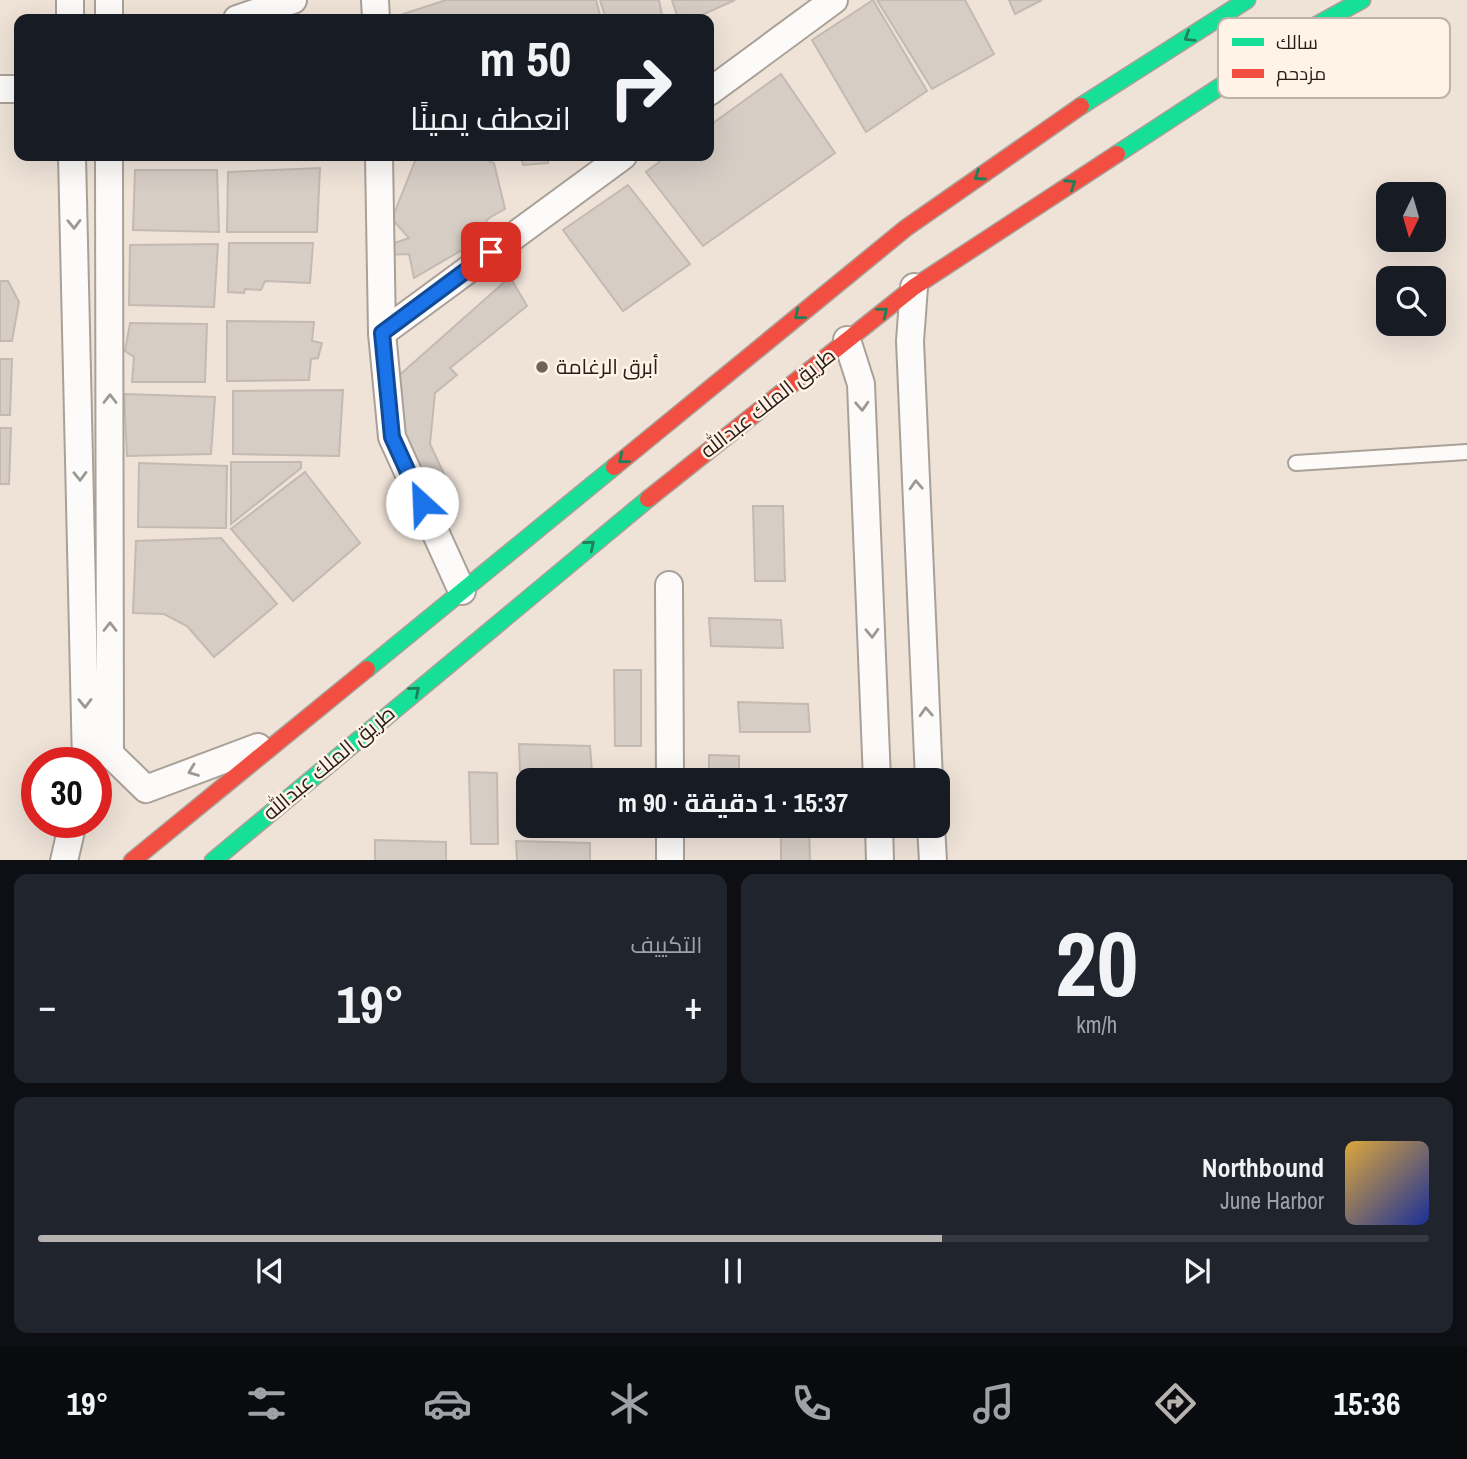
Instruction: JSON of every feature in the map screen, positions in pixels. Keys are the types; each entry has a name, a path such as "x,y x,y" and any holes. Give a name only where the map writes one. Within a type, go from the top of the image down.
{"highway":[{"path":"1219,18 1247,0"},
{"name":"طريق الملك عبدالله","path":"1329,18 1362,0"},
{"path":"132,860 906,228 1077,108 1218,18"},
{"name":"طريق الملك عبدالله","path":"213,860 597,539 914,287 1218,88"}],"street":[{"path":"252,14 293,0"},
{"path":"714,88 834,0"},
{"path":"72,161 86,747"},
{"path":"109,161 110,754 146,789 280,739"},
{"path":"379,161 382,333 392,437 462,591"},
{"path":"382,333 615,161"},
{"path":"914,287 910,341 928,768"},
{"path":"847,340 861,384 877,768"},
{"path":"669,585 670,768"},
{"path":"64,860 69,838"},
{"path":"670,838 670,860"},
{"path":"879,838 880,860"},
{"path":"932,838 933,860"}],"lane":[{"path":"1296,463 1467,452"}],"building":[{"path":"446,0 596,0 600,14 403,14"},
{"path":"600,0 659,0 662,14 604,14"},
{"path":"672,0 735,0 704,14 676,14"},
{"path":"873,0 927,91 866,132 812,40"},
{"path":"877,0 965,0 994,54 932,89"},
{"path":"1009,0 1042,0 1015,14"},
{"path":"781,74 835,153 703,246 646,172 660,161 714,161 714,122"},
{"path":"415,161 494,163 505,209 489,218 462,250 414,278 409,254 386,255 386,246 409,238 392,219"},
{"path":"522,161 548,161 548,163 523,165"},
{"path":"320,168 317,232 227,232 228,172"},
{"path":"135,170 217,170 219,232 133,230"},
{"path":"628,185 690,264 623,311 563,230"},
{"path":"229,243 313,243 310,283 265,281 261,290 228,292"},
{"path":"218,244 214,307 129,305 130,245"},
{"path":"510,277 527,306 450,368 457,375 435,393 430,444 445,476 422,494 399,444 394,380"},
{"path":"0,281 8,281 19,302 12,341 0,341"},
{"path":"227,321 314,322 312,341 322,343 318,358 311,359 309,380 227,381"},
{"path":"130,323 207,324 205,382 132,382 134,357 125,351"},
{"path":"0,359 12,359 10,415 0,415"},
{"path":"343,390 339,456 233,454 233,391"},
{"path":"124,394 215,397 211,454 127,456"},
{"path":"0,428 11,428 9,484 0,484"},
{"path":"231,462 301,462 301,468 231,524"},
{"path":"139,463 227,466 226,528 138,527"},
{"path":"305,472 360,543 293,601 231,529"},
{"path":"753,506 783,506 785,581 755,581"},
{"path":"221,538 277,604 214,657 187,626 164,614 133,613 136,541"},
{"path":"709,618 781,620 783,648 711,646"},
{"path":"614,670 641,670 641,746 615,746"},
{"path":"738,702 808,704 810,732 740,732"},
{"path":"519,744 590,746 592,768 520,768"},
{"path":"709,755 739,756 739,768 709,768"},
{"path":"469,772 497,773 498,844 471,844"},
{"path":"781,838 809,838 810,860 781,860"},
{"path":"375,840 446,842 446,860 375,860"},
{"path":"516,841 590,843 590,860 517,860"}],"traffic: fast":[{"path":"1219,18 1247,0"},
{"path":"1329,18 1362,0"},
{"path":"1081,106 1218,19"},
{"path":"1117,154 1218,88"},
{"path":"367,669 614,467"},
{"path":"214,860 648,499"}],"traffic: jam":[{"path":"614,467 906,228 1081,106"},
{"path":"648,499 914,287 1117,154"},
{"path":"133,860 367,669"}],"place":[{"name":"أبرق الرغامة","path":"542,367"}],"route":[{"path":"422,503 392,437 382,333 491,252"}]}
